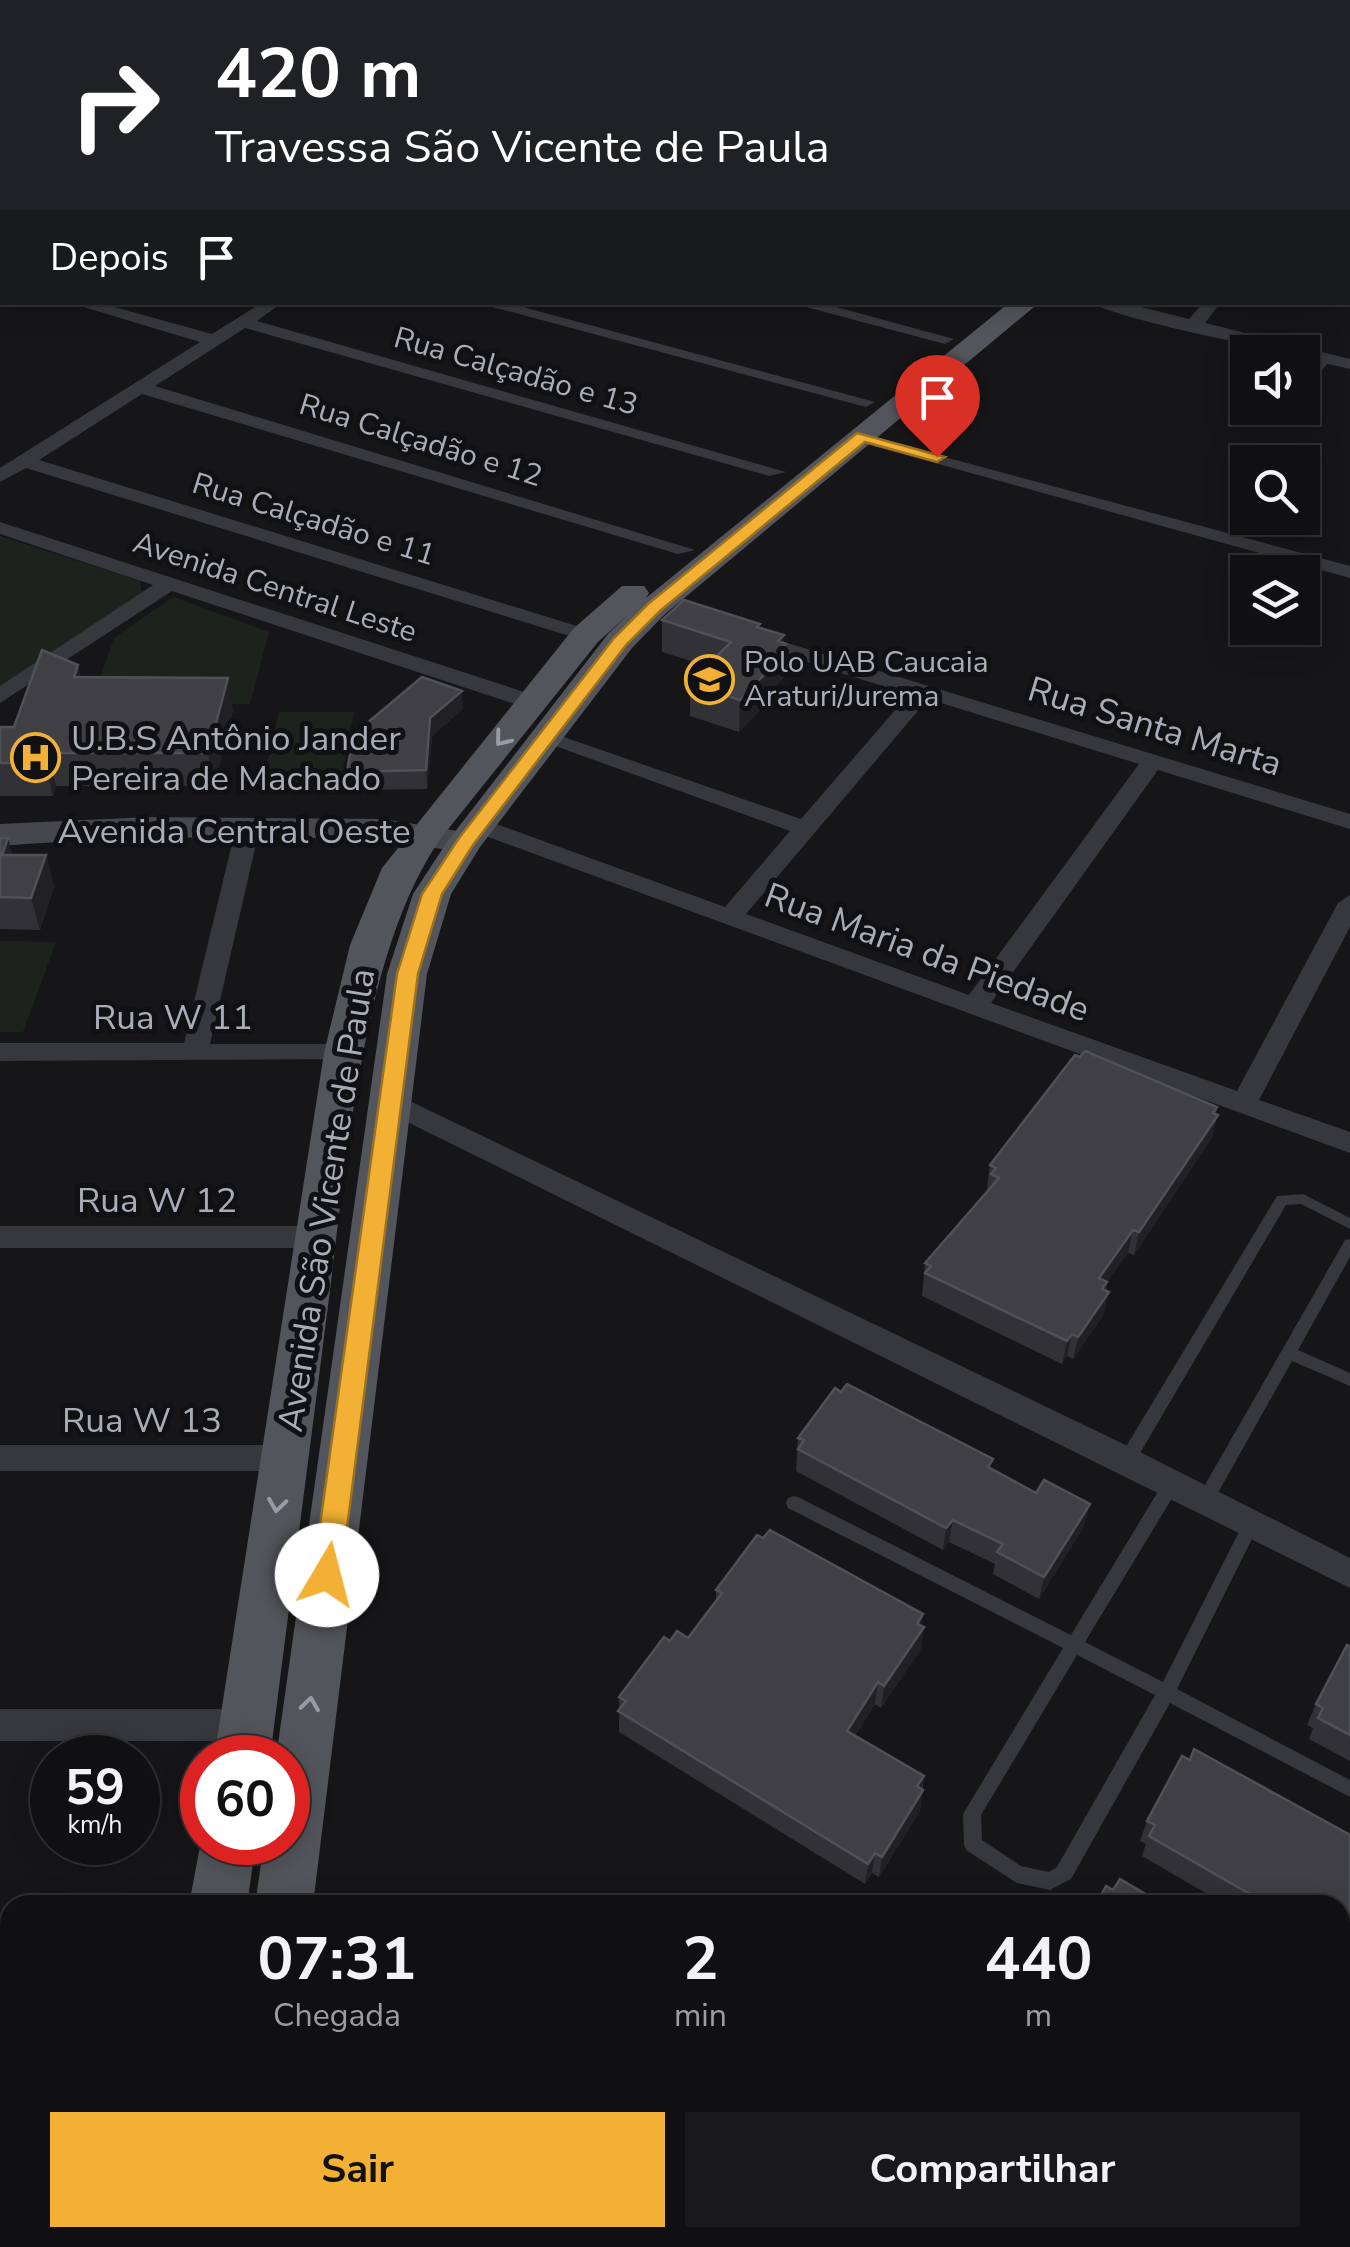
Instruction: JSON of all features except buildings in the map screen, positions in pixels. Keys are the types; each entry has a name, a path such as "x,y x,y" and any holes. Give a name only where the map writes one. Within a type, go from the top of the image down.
{"main road":[{"name":"Avenida São Vicente de Paula","path":"245,1735 345,1052 368,945 385,900 458,833 546,740 620,641 666,611 945,339 986,305"},
{"name":"Avenida São Vicente de Paula","path":"285,1895 417,934 458,833 532,702 586,635 776,472 864,419 1023,305"},
{"path":"220,1895 224,1865"}],"street":[{"path":"86,305 213,340"},
{"path":"0,476 270,305"},
{"path":"492,305 1350,572"},
{"path":"807,305 945,339"},
{"path":"1110,305 1230,335"},
{"path":"1192,326 1211,305"},
{"name":"Rua Calçadão e 13","path":"242,322 776,472"},
{"path":"1320,356 1349,363"},
{"name":"Rua Calçadão e 12","path":"139,387 685,550"},
{"name":"Rua Calçadão e 11","path":"24,461 586,635"},
{"name":"Avenida Central Leste","path":"0,528 532,702"},
{"path":"0,696 168,584"},
{"name":"Rua Santa Marta","path":"734,632 1350,822"},
{"path":"730,917 922,692"},
{"path":"546,740 807,828"},
{"path":"974,1006 1152,762"},
{"path":"195,1052 248,827"},
{"name":"Avenida Central Oeste","path":"0,835 88,829 248,827 458,833"},
{"name":"Rua Maria da Piedade","path":"458,833 730,917 1350,1143"},
{"path":"1243,1105 1350,904"},
{"name":"Rua W 11","path":"0,1052 345,1052"},
{"path":"391,1102 1127,1460 1350,1574"},
{"name":"Rua W 12","path":"0,1237 315,1238"},
{"name":"Rua W 13","path":"0,1458 283,1458"},
{"path":"0,1726 180,1738"}],"lane":[{"path":"1320,367 1328,358"},
{"path":"1127,1460 1282,1200 1303,1199 1350,1224"},
{"path":"1203,1502 1350,1244"},
{"path":"1289,1353 1350,1380"},
{"path":"1170,1485 972,1814 973,1844 1017,1874 1050,1882 1064,1873 1168,1690 1251,1525"},
{"path":"794,1504 1074,1648 1168,1690 1350,1789"}],"shaded area":[{"path":"0,536 140,581 142,593 0,686"},
{"path":"173,597 269,632 250,704 91,704 114,638"},
{"path":"279,712 354,712 340,784 262,784"},
{"path":"0,941 56,942 23,1032 0,1032"}],"place":[{"name":"Polo UAB Caucaia Araturi/Jurema","path":"709,679"},
{"name":"U.B.S Antônio Jander Pereira de Machado","path":"36,758"}],"route":[{"path":"327,1575 407,974 432,894 466,842 620,641 654,607 862,436 937,457"}]}
